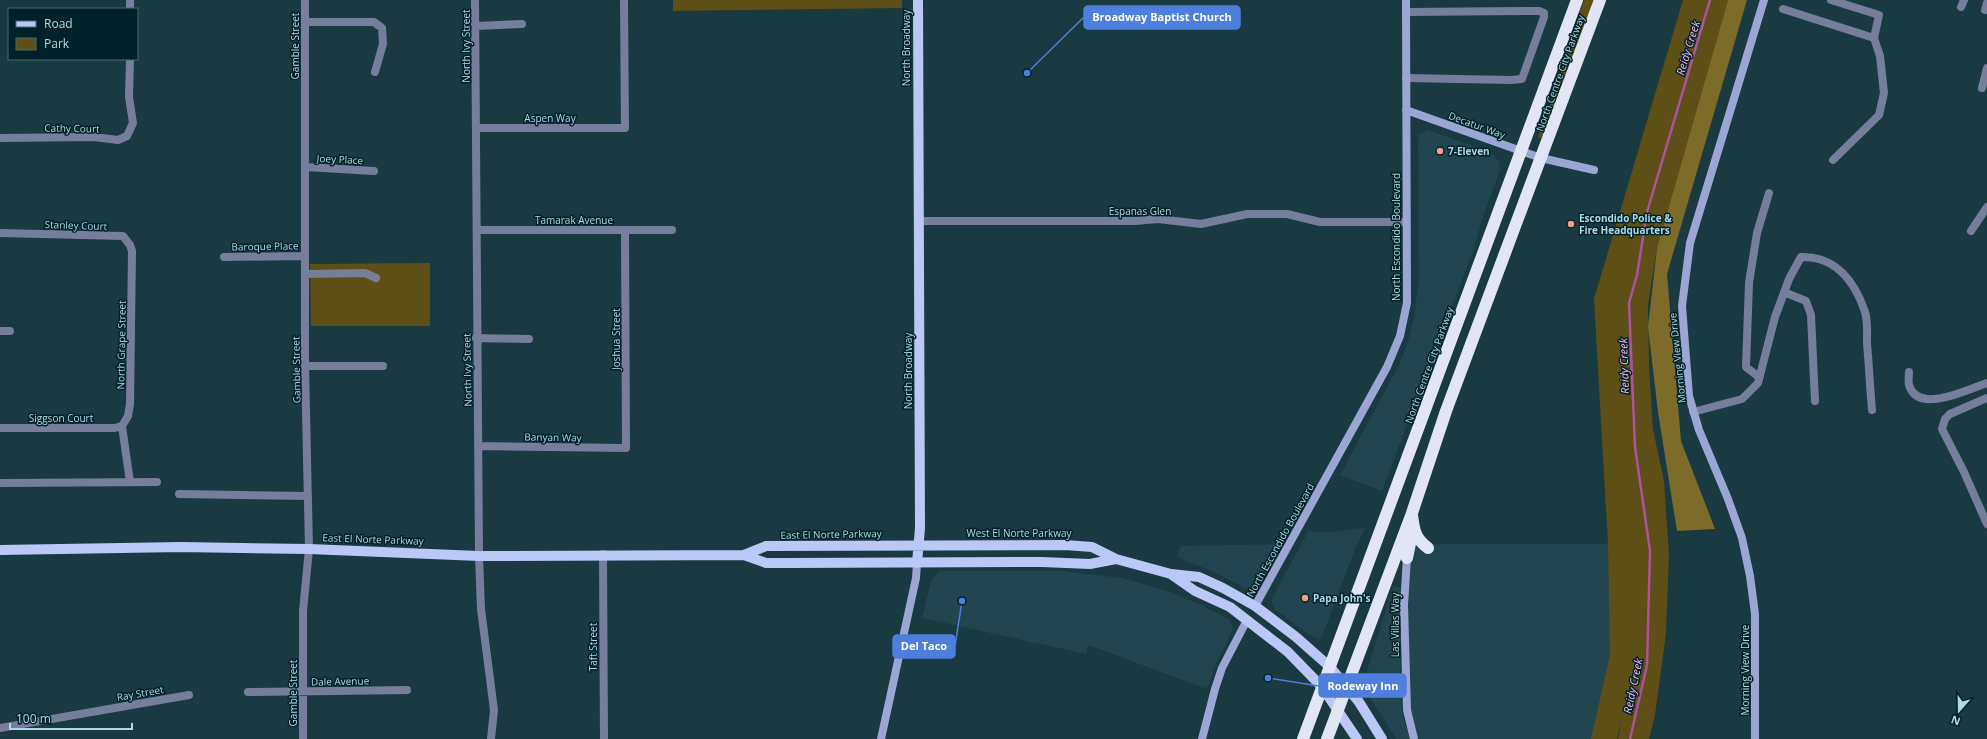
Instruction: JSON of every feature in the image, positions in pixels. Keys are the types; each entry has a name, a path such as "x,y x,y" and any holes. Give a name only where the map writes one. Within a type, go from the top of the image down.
{"highway":[{"name":"North Centre City Parkway","path":"1303,739 1577,0"},
{"name":"North Centre City Parkway","path":"1326,739 1412,513 1446,411 1600,0"},
{"path":"1412,513 1414,529 1418,540 1428,548"},
{"path":"1407,558 1414,529"}],"main road":[{"name":"North Broadway","path":"917,563 920,528 918,0"},
{"name":"West El Norte Parkway","path":"919,545 1065,545 1092,547 1116,559 1171,574 1199,577 1228,590 1255,606 1296,637 1330,667 1361,706 1382,739"},
{"name":"East El Norte Parkway","path":"744,555 766,546 919,545"},
{"name":"East El Norte Parkway","path":"0,550 180,547 309,549 479,556 603,554 744,555 766,563 917,563"},
{"name":"West El Norte Parkway","path":"917,563 1042,562 1090,564 1116,559"},
{"name":"West El Norte Parkway","path":"1171,574 1195,591 1230,607 1288,652 1322,687 1357,739"}],"street":[{"name":"Gamble Street","path":"303,739 303,611 309,549 305,366 305,0"},
{"name":"North Ivy Street","path":"475,0 477,230 476,338 479,556 481,609 494,710 491,739"},
{"name":"Aspen Way","path":"476,128 625,128 624,0"},
{"name":"North Escondido Boulevard","path":"1255,606 1387,367 1400,336 1407,303 1406,0"},
{"name":"Morning View Drive","path":"1755,739 1755,614 1750,576 1742,538 1728,499 1699,430 1689,396 1682,306 1690,243 1764,0"},
{"path":"1831,0 1879,15 1874,38 1880,56 1884,93 1879,115 1833,160"},
{"path":"1782,9 1874,38"},
{"path":"1406,12 1539,10 1544,13 1544,17 1522,79 1406,78"},
{"path":"305,22 374,22 382,28 383,44 376,72"},
{"path":"476,26 522,24"},
{"name":"Cathy Court","path":"0,138 94,137 118,140 127,136 133,123 129,97 130,60"},
{"path":"1982,88 1987,68"},
{"name":"Decatur Way","path":"1406,110 1521,152 1594,170"},
{"name":"Joey Place","path":"306,167 374,171"},
{"path":"1760,377 1746,367 1748,290 1757,233 1769,193"},
{"path":"1971,231 1987,207"},
{"name":"Espanas Glen","path":"919,221 1135,221 1158,219 1201,224 1247,214 1287,214 1320,222 1406,222"},
{"name":"Tamarak Avenue","path":"477,230 672,230"},
{"name":"Joshua Street","path":"625,230 626,448"},
{"name":"Stanley Court","path":"0,233 123,236 130,244 132,251 132,262"},
{"name":"Baroque Place","path":"224,257 305,256"},
{"path":"1694,412 1742,399 1751,392 1758,383 1775,317 1789,279 1801,257 1824,259 1840,270 1854,287 1865,314 1872,410"},
{"name":"North Grape Street","path":"122,426 128,416 130,404 132,262"},
{"path":"305,274 365,273 376,278"},
{"path":"1784,292 1806,301 1812,315 1815,401"},
{"path":"0,331 10,331"},
{"path":"476,338 529,339"},
{"path":"305,366 383,366"},
{"path":"1909,372 1909,385 1916,395 1930,400 1943,399 1987,383"},
{"path":"1987,398 1950,414 1945,419 1942,429 1964,472 1987,524"},
{"path":"122,426 130,482"},
{"name":"Siggson Court","path":"0,428 115,428 122,426"},
{"name":"Banyan Way","path":"478,446 626,448"},
{"path":"0,483 157,482"},
{"path":"179,494 308,496"},
{"name":"Taft Street","path":"603,554 604,739"},
{"name":"Las Villas Way","path":"1407,558 1404,604 1407,710 1414,739"},
{"name":"North Broadway","path":"881,739 916,576 917,563"},
{"path":"1202,739 1222,668 1247,620"},
{"name":"Dale Avenue","path":"248,692 407,690"},
{"name":"Ray Street","path":"0,728 189,695"}],"shaded area":[{"path":"1728,0 1747,0 1667,274 1681,441 1715,529 1677,531 1658,412 1648,327 1657,248"},
{"path":"1428,130 1492,153 1499,162 1500,170 1481,223 1474,249 1382,491 1340,475 1399,365 1408,342 1414,318 1419,278 1418,139 1419,135"},
{"path":"1365,528 1355,549 1323,634 1319,639 1310,636 1275,609 1272,604 1272,598 1309,530 1312,532 1332,532"},
{"path":"1280,544 1256,587 1249,590 1216,573 1177,557 1181,546"},
{"path":"1410,544 1608,544 1613,599 1610,655 1593,739 1414,739 1407,710 1405,620"},
{"path":"940,571 1062,571 1122,578 1167,591 1201,605 1230,620 1233,629 1215,666 1207,689 1091,646 1088,646 1086,654 922,618 931,581"},
{"path":"1393,586 1400,587 1401,696 1403,717 1410,739 1396,739 1367,693 1364,681"}],"green space":[{"path":"673,0 902,0 902,8 673,11"},
{"path":"1584,0 1594,0 1547,128 1541,138 1538,137 1559,80 1569,41"},
{"path":"1683,0 1728,0 1657,248 1648,305 1649,367 1653,429 1664,481 1669,554 1666,633 1655,715 1649,739 1618,739 1622,717 1617,739 1591,739 1610,655 1608,544 1594,299"},
{"path":"430,263 430,326 311,326 310,264"}],"waterway":[{"name":"Reidy Creek","path":"1630,739 1647,665 1650,551 1635,447 1629,303 1637,275 1647,212 1710,0"}],"place":[{"name":"Broadway Baptist Church","path":"1027,73"},
{"name":"7-Eleven","path":"1440,151"},
{"name":"Escondido Police & Fire Headquarters","path":"1571,224"},
{"name":"Papa John's","path":"1305,598"},
{"name":"Del Taco","path":"962,601"},
{"name":"Rodeway Inn","path":"1268,678"}]}
